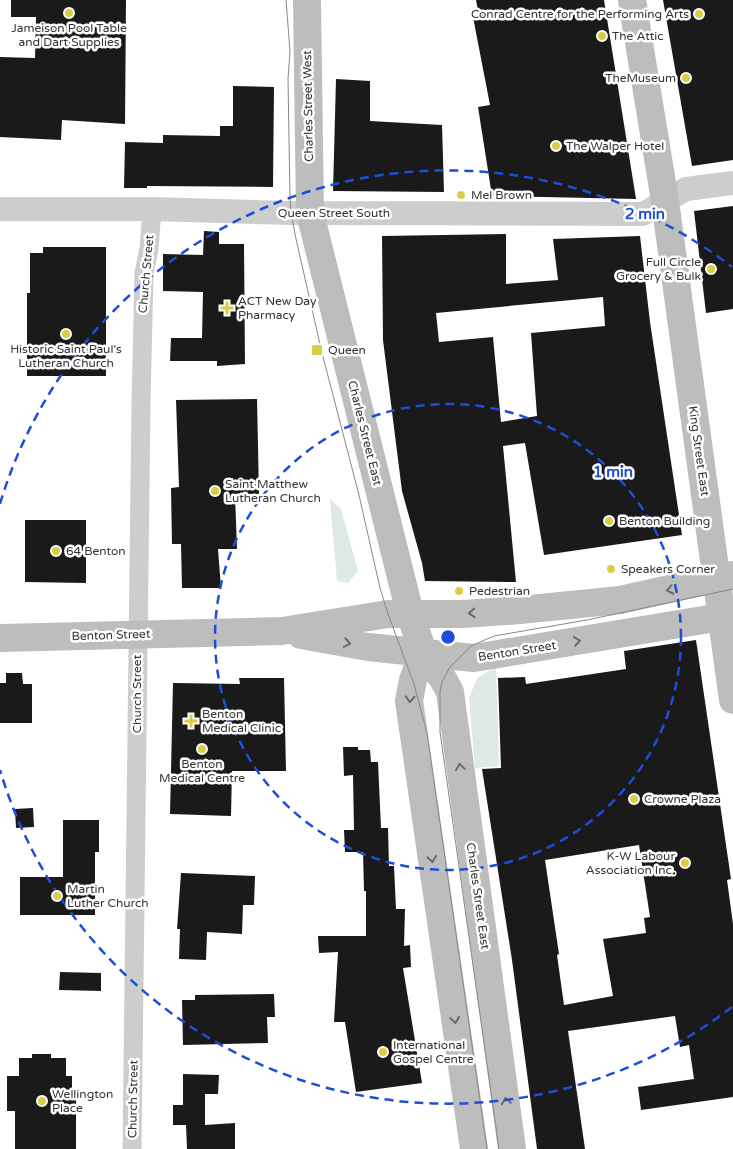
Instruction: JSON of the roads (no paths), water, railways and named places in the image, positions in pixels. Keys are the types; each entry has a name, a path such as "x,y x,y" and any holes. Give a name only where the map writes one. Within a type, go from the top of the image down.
{"main road":[{"name":"Charles Street West","path":"307,0 310,212"},
{"name":"King Street East","path":"632,0 725,577 733,700"},
{"name":"Charles Street East","path":"310,212 410,613 423,652 450,692 512,1149"},
{"name":"Benton Street","path":"0,638 282,631 388,614 482,613 613,601 725,577"},
{"name":"Benton Street","path":"282,631 368,647 474,658 728,616"},
{"path":"423,652 413,680 409,701 474,1149"},
{"path":"450,692 458,675 474,658"}],"street":[{"name":"Queen Street South","path":"0,209 152,209 282,213 643,214 686,189 733,183"},
{"name":"Church Street","path":"132,1149 144,273 149,249 152,209"}],"tram line":[{"path":"286,0 290,51 288,79 291,213 322,353 359,495 380,588 414,684 427,733 487,1149"},
{"path":"499,1149 440,732 440,691 442,682 450,667 471,646 494,636 587,620 733,589"}],"place":[{"name":"Jameison Pool Table and Dart Supplies","path":"69,13"},
{"name":"Conrad Centre for the Performing Arts","path":"699,14"},
{"name":"The Attic","path":"602,36"},
{"name":"TheMuseum","path":"686,78"},
{"name":"The Walper Hotel","path":"556,146"},
{"name":"Mel Brown","path":"461,195"},
{"name":"Full Circle Grocery & Bulk","path":"711,269"},
{"name":"ACT New Day Pharmacy","path":"227,308"},
{"name":"Historic Saint Paul's Lutheran Church","path":"66,334"},
{"name":"Queen","path":"317,350"},
{"name":"Saint Matthew Lutheran Church","path":"215,491"},
{"name":"Benton Building","path":"609,521"},
{"name":"64 Benton","path":"56,551"},
{"name":"Speakers Corner","path":"611,569"},
{"name":"Pedestrian","path":"459,591"},
{"name":"Benton Medical Clinic","path":"191,721"},
{"name":"Benton Medical Centre","path":"202,749"},
{"name":"Crowne Plaza","path":"634,799"},
{"name":"K-W Labour Association Inc.","path":"685,863"},
{"name":"Martin Luther Church","path":"57,896"},
{"name":"International Gospel Centre","path":"383,1052"},
{"name":"Wellington Place","path":"42,1101"}]}
